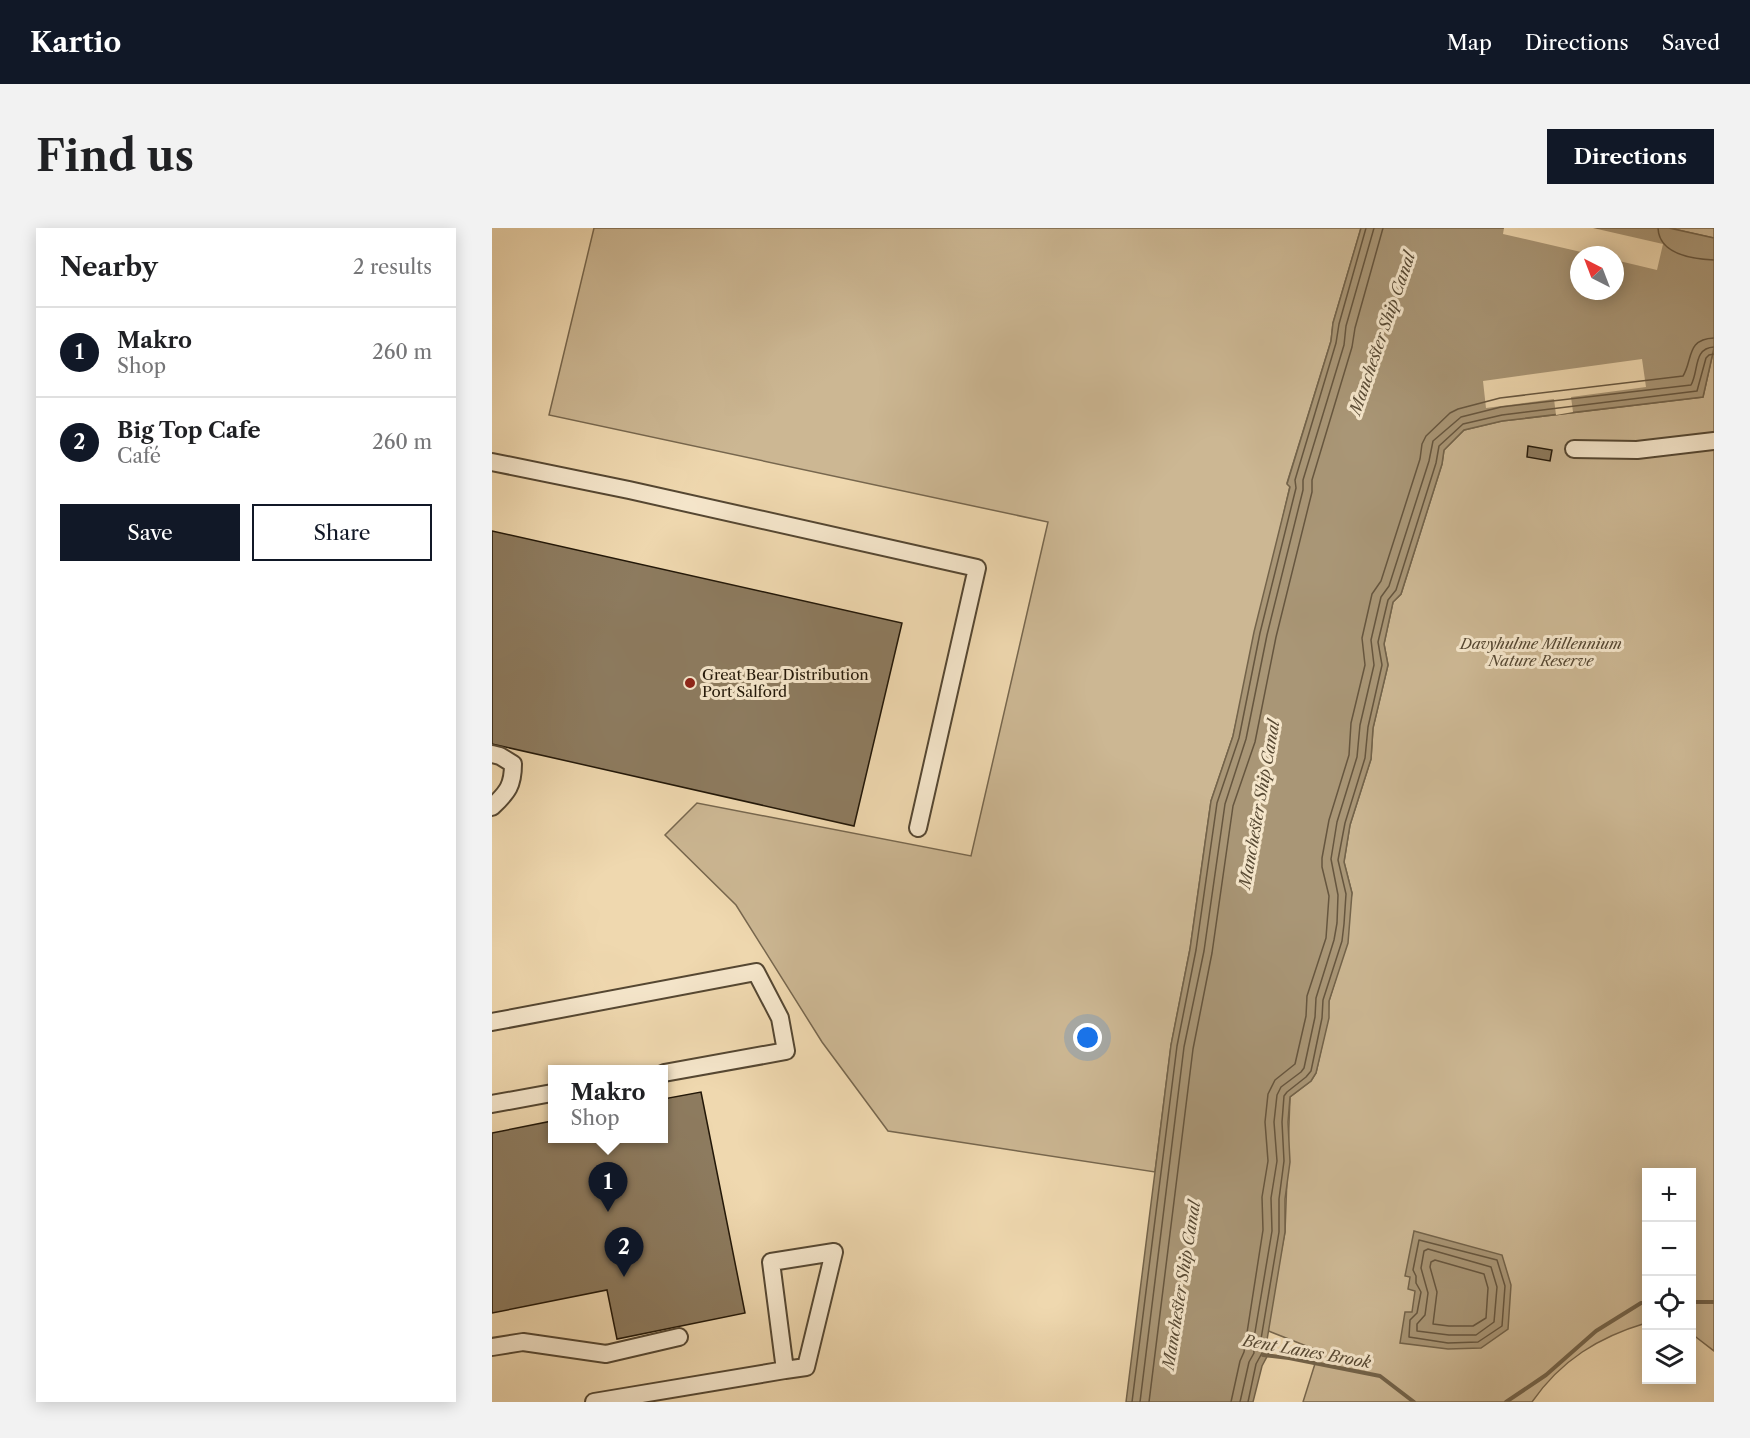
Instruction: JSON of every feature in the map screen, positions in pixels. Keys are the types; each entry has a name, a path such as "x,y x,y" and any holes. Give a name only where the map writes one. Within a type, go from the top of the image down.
{"lane":[{"path":"1574,449 1637,450 1714,441"},
{"path":"492,462 629,490 977,568 918,828"},
{"path":"492,754 513,764 513,780 492,807"},
{"path":"492,1022 756,972 780,1018 786,1051 668,1072"},
{"path":"492,1104 548,1094"},
{"path":"594,1402 806,1367 834,1252 771,1262 784,1370"},
{"path":"492,1347 523,1342 606,1354 679,1337"}],"green space":[{"path":"594,228 1361,228 1333,323 1331,341 1287,483 1290,486 1233,736 1211,801 1190,949 1171,1045 1155,1172 888,1131 822,1042 736,905 665,835 697,803 971,856 1048,522 549,415"},
{"path":"1669,228 1714,228 1714,238"},
{"name":"Davyhulme Millennium Nature Reserve","path":"1714,348 1714,1351 1696,1337 1696,1168 1642,1168 1642,1324 1612,1335 1582,1352 1555,1374 1532,1402 1303,1402 1319,1351 1266,1330 1285,1232 1290,1097 1311,1081 1316,1073 1352,893 1344,862 1350,825 1371,759 1373,728 1388,665 1384,644 1393,602 1401,594 1442,464 1444,450 1464,430 1502,421 1703,397"}],"water":[{"name":"Manchester Ship Canal","path":"1361,228 1669,228 1714,238 1714,348 1703,397 1502,421 1464,430 1444,450 1442,464 1401,594 1393,602 1384,644 1388,665 1373,728 1371,759 1350,825 1344,862 1352,893 1348,943 1329,1001 1329,1018 1316,1073 1311,1081 1290,1097 1288,1122 1290,1162 1285,1199 1285,1232 1266,1346 1270,1351 1262,1366 1253,1402 1126,1402 1171,1045 1190,949 1211,801 1233,736 1254,632 1290,487 1287,484 1331,341 1333,323"},
{"path":"1414,1231 1502,1255 1511,1285 1508,1329 1481,1348 1448,1349 1400,1343 1405,1312 1412,1312 1415,1291 1408,1289 1410,1277 1405,1276"}],"pier":[{"path":"1504,228 1593,228 1663,244 1657,270 1624,262 1624,246 1570,246 1570,249 1503,234"},
{"path":"1642,359 1646,387 1571,397 1573,412 1556,415 1554,399 1486,408 1483,381"}],"building":[{"path":"1528,446 1552,450 1550,461 1527,457"},
{"name":"Great Bear Distribution Port Salford","path":"492,531 902,623 854,826 492,744"},
{"path":"701,1092 745,1313 617,1339 607,1290 492,1313 492,1133 548,1122 548,1143 668,1143 668,1098"}],"waterway":[{"name":"Bent Lanes Brook","path":"1696,1302 1714,1302"},
{"name":"Bent Lanes Brook","path":"1506,1402 1546,1375 1596,1331 1642,1303"},
{"name":"Bent Lanes Brook","path":"1263,1355 1380,1376 1414,1402"}],"place":[{"name":"Great Bear Distribution Port Salford","path":"690,683"},
{"name":"Makro","path":"608,1212"},
{"name":"Big Top Cafe","path":"624,1277"}]}
